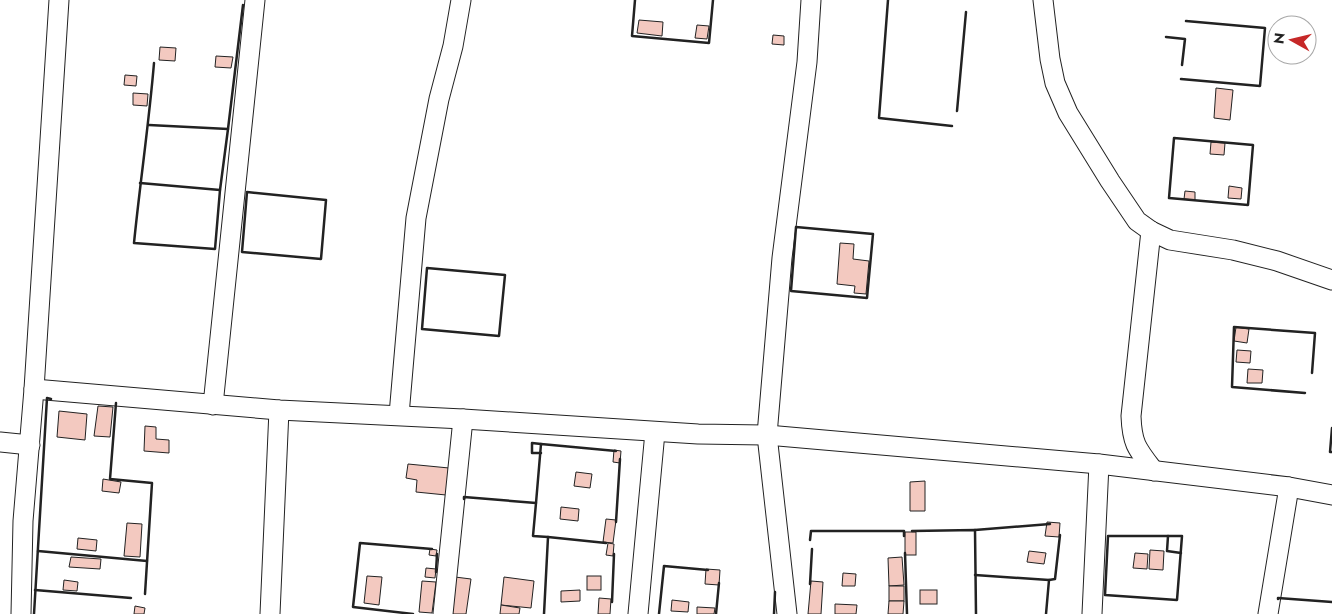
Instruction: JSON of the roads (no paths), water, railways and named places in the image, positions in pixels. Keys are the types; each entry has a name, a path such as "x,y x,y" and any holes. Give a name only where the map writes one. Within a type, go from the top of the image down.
{"street":[{"path":"22,614 23,520 34,389 59,0"},
{"path":"213,405 256,0"},
{"path":"399,415 416,218 439,99 453,46 460,0"},
{"path":"787,614 767,435 782,258 807,62 810,0"},
{"path":"1043,0 1055,83 1068,113 1137,221 1151,231 1170,240 1233,250 1277,261 1332,280"},
{"path":"1151,231 1131,416 1132,435 1136,448 1154,471"},
{"path":"34,389 279,410 463,418 655,432 767,435 1099,464 1289,487 1328,498"},
{"path":"270,614 279,410"},
{"path":"443,614 463,418"},
{"path":"638,614 655,432"},
{"path":"0,442 30,445"},
{"path":"1092,614 1099,464"},
{"path":"1268,614 1289,487"}]}
